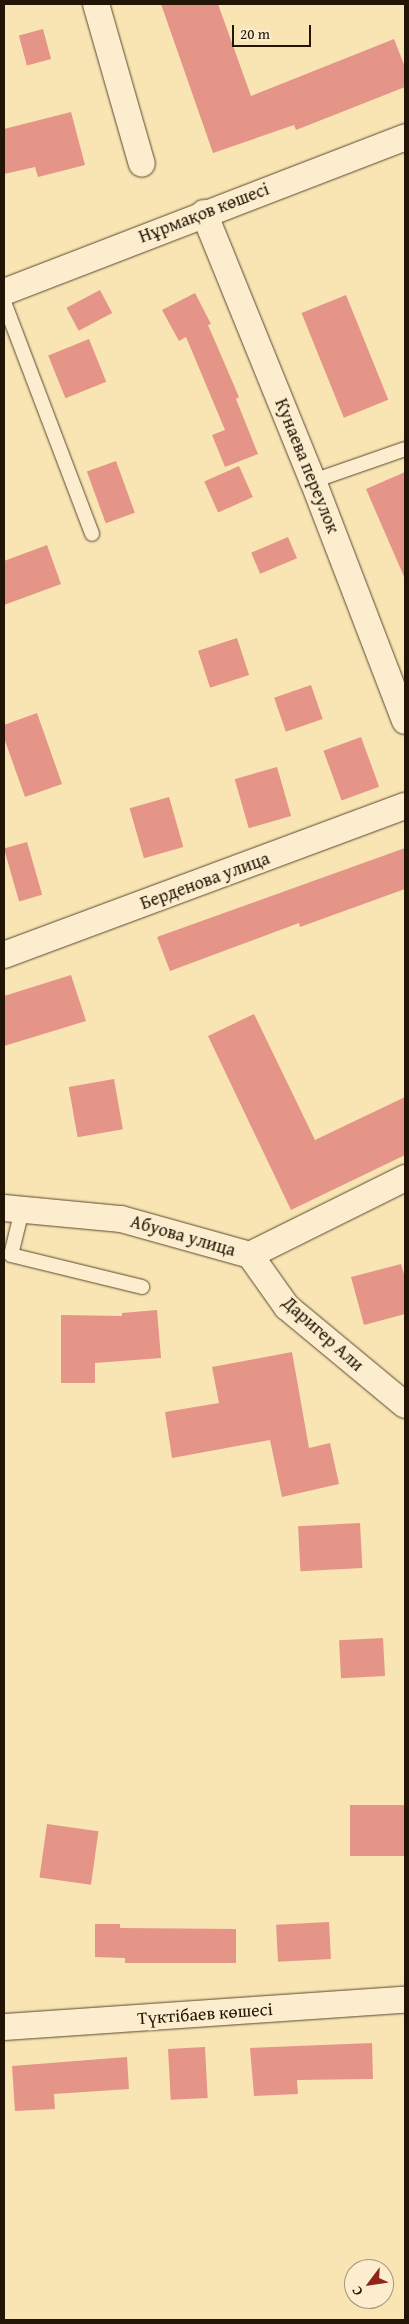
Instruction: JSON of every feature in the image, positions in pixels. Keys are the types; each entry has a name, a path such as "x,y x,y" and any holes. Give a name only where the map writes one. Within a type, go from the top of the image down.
{"street":[{"path":"96,4 142,164"},
{"name":"Нұрмақов көшесі","path":"4,292 204,213 405,137"},
{"name":"Кунаева переулок","path":"204,213 314,481 405,721"},
{"name":"Берденова улица","path":"4,955 405,806"},
{"name":"Абуова улица","path":"13,1209 121,1219 250,1255 405,1178"},
{"name":"Даригер Али","path":"250,1255 287,1307 405,1405"},
{"name":"Түктібаев көшесі","path":"4,2027 405,2000"}],"lane":[{"path":"4,302 92,534"},
{"path":"314,481 405,449"},
{"path":"13,1209 11,1256 142,1287"}],"building":[{"path":"161,4 218,4 251,96 394,39 405,67 405,87 296,130 294,125 213,153"},
{"path":"43,29 51,59 27,65 19,35"},
{"path":"71,112 85,165 38,177 35,167 4,174 4,129"},
{"path":"100,290 112,313 79,331 66,308"},
{"path":"195,293 211,324 208,325 239,397 236,399 258,454 225,467 212,435 225,430 186,337 179,341 162,310"},
{"path":"346,295 388,400 344,418 301,313"},
{"path":"89,339 106,382 65,398 48,355"},
{"path":"116,461 135,513 106,523 87,472"},
{"path":"239,466 253,497 218,513 204,481"},
{"path":"405,472 405,579 366,489"},
{"path":"288,537 297,558 260,574 251,553"},
{"path":"47,545 61,584 4,605 4,561"},
{"path":"237,638 249,675 210,688 198,651"},
{"path":"311,685 323,719 286,732 274,698"},
{"path":"37,713 62,784 25,797 4,738 4,725"},
{"path":"361,737 379,787 342,800 323,751"},
{"path":"277,767 291,816 249,828 235,779"},
{"path":"169,797 183,847 144,858 130,808"},
{"path":"27,842 42,895 19,901 4,849"},
{"path":"405,848 405,889 300,927 299,923 170,971 157,937"},
{"path":"71,975 86,1021 4,1046 4,996"},
{"path":"254,1014 315,1140 405,1097 405,1155 291,1210 208,1036"},
{"path":"114,1079 123,1129 78,1137 69,1087"},
{"path":"401,1264 405,1278 405,1314 364,1325 351,1277"},
{"path":"157,1310 161,1358 95,1363 95,1383 61,1383 61,1315 122,1316 122,1313"},
{"path":"292,1352 309,1448 330,1443 339,1484 282,1497 270,1440 172,1458 165,1412 219,1403 212,1367"},
{"path":"360,1523 362,1568 300,1571 298,1526"},
{"path":"383,1638 385,1676 341,1678 339,1640"},
{"path":"350,1805 405,1805 405,1856 350,1856"},
{"path":"47,1824 98,1831 91,1885 39,1877"},
{"path":"329,1922 331,1959 278,1962 276,1925"},
{"path":"95,1924 120,1924 120,1928 236,1929 236,1963 125,1963 125,1958 95,1957"},
{"path":"372,2043 373,2079 297,2080 298,2094 254,2096 250,2048"},
{"path":"205,2047 208,2098 171,2100 168,2049"},
{"path":"127,2057 129,2089 54,2094 55,2109 15,2111 12,2066"}]}
